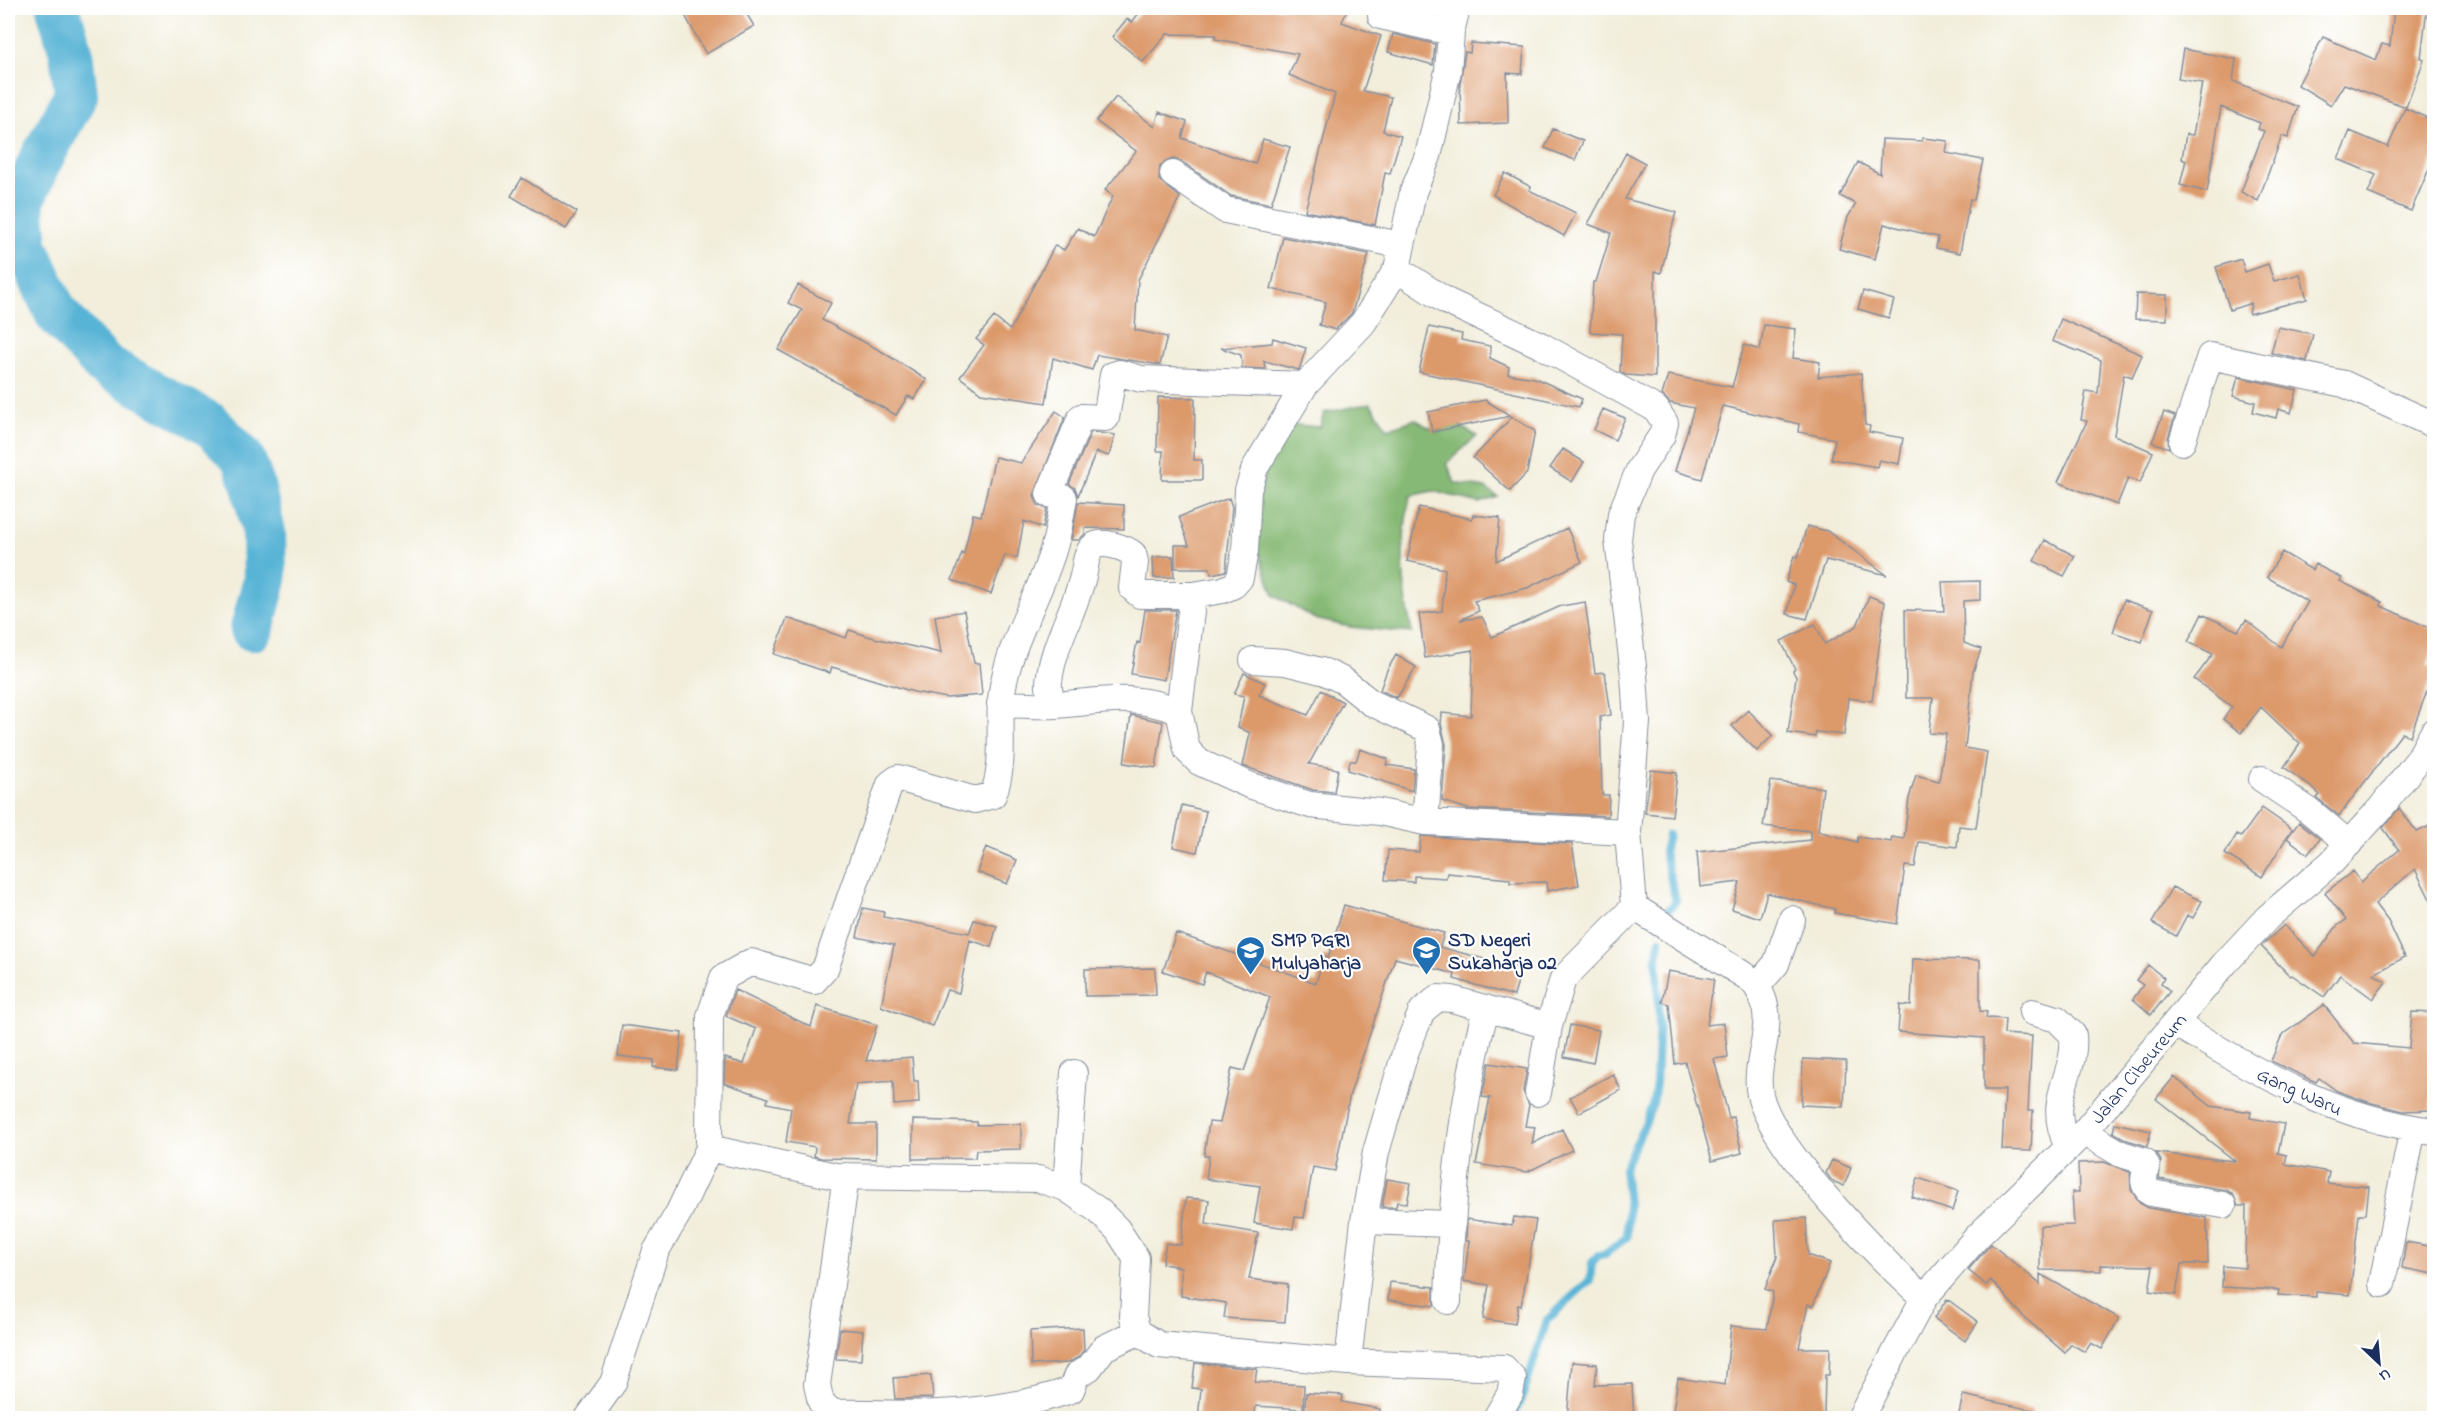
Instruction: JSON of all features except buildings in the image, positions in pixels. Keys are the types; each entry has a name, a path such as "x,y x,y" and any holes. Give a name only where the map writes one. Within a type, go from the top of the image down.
{"street":[{"path":"1053,705 1048,686 1052,663 1083,577 1087,556 1093,547 1103,544 1132,552 1135,562 1132,588 1140,595 1194,595 1223,590 1234,585 1240,578 1245,551 1248,490 1255,468 1305,385 1363,323 1399,257 1413,192 1428,156 1438,114 1448,70 1454,20 1380,16"},
{"path":"1173,174 1225,210 1399,257 1430,292 1540,345 1656,409 1662,416 1664,430 1639,470 1621,514 1618,540 1634,675 1637,722 1628,832 1634,907 1563,979 1549,1026 1538,1093"},
{"path":"2182,442 2210,356 2344,384 2434,425"},
{"path":"588,1419 613,1383 656,1251 679,1212 709,1148 710,1016 723,978 751,962 814,981 825,969 890,784 898,778 909,779 975,800 993,795 999,780 1002,751 1000,704 1004,680 1018,632 1054,548 1064,498 1049,494 1081,417 1106,418 1113,375 1120,373 1141,379 1305,385"},
{"path":"1194,595 1179,711 1187,750 1199,762 1249,785 1310,805 1380,812 1425,822 1628,832"},
{"path":"1252,660 1285,662 1325,672 1344,681 1370,702 1427,729 1431,744 1425,822"},
{"path":"1000,704 1053,705 1123,698 1160,704 1179,711"},
{"name":"Jalan Cibeureum","path":"1860,1419 1924,1298 1977,1237 2076,1140 2225,963 2268,917 2332,862 2349,844 2418,760 2434,731"},
{"path":"2262,779 2311,812 2349,844"},
{"path":"1634,907 1752,980 1757,986 1765,1005 1768,1026 1759,1086 1769,1117 1794,1156 1848,1223 1924,1298"},
{"path":"1757,986 1776,964 1792,919"},
{"path":"1348,1362 1364,1221 1376,1152 1406,1053 1422,1011 1431,1002 1445,998 1549,1026"},
{"path":"1448,1301 1450,1224 1469,1087 1486,1008"},
{"path":"2032,1012 2057,1019 2073,1035 2072,1054 2063,1080 2059,1105 2061,1131 2076,1140 2144,1161 2147,1167 2143,1180 2145,1188 2151,1193 2223,1205"},
{"name":"Gang Waru","path":"2176,1024 2242,1063 2314,1100 2357,1115 2424,1130"},
{"path":"1066,1188 1074,1073"},
{"path":"2382,1284 2424,1130"},
{"path":"709,1148 835,1176 1038,1179 1066,1188 1099,1211 1111,1223 1136,1258 1133,1317 1138,1332 1159,1345 1178,1346 1190,1350 1348,1362 1504,1368 1513,1378 1510,1394 1496,1419"},
{"path":"846,1176 817,1384 821,1402 832,1413 908,1415 938,1413 1012,1404 1071,1390 1077,1376 1089,1368 1104,1348 1138,1332"},
{"path":"1364,1221 1450,1224"}],"green space":[{"path":"1370,403 1388,429 1415,419 1436,432 1458,425 1477,436 1447,463 1455,483 1485,488 1498,497 1479,503 1433,491 1410,496 1404,532 1403,564 1412,633 1350,627 1315,619 1274,595 1258,551 1254,524 1269,451 1284,424 1320,427 1324,413"}],"waterway":[{"path":"58,8 71,52 76,95 39,163 22,203 26,246 56,313 104,365 210,424 243,458 253,485 264,533 265,579 252,629"},
{"path":"1663,919 1676,901 1664,852 1668,835"},
{"path":"1512,1418 1524,1392 1547,1320 1590,1280 1592,1263 1598,1255 1605,1254 1627,1237 1628,1204 1624,1168 1653,1103 1656,1083 1659,1019 1657,960 1660,940"}],"place":[{"name":"SMP PGRI Mulyaharja","path":"1250,976"},
{"name":"SD Negeri Sukaharja 02","path":"1427,976"}]}
